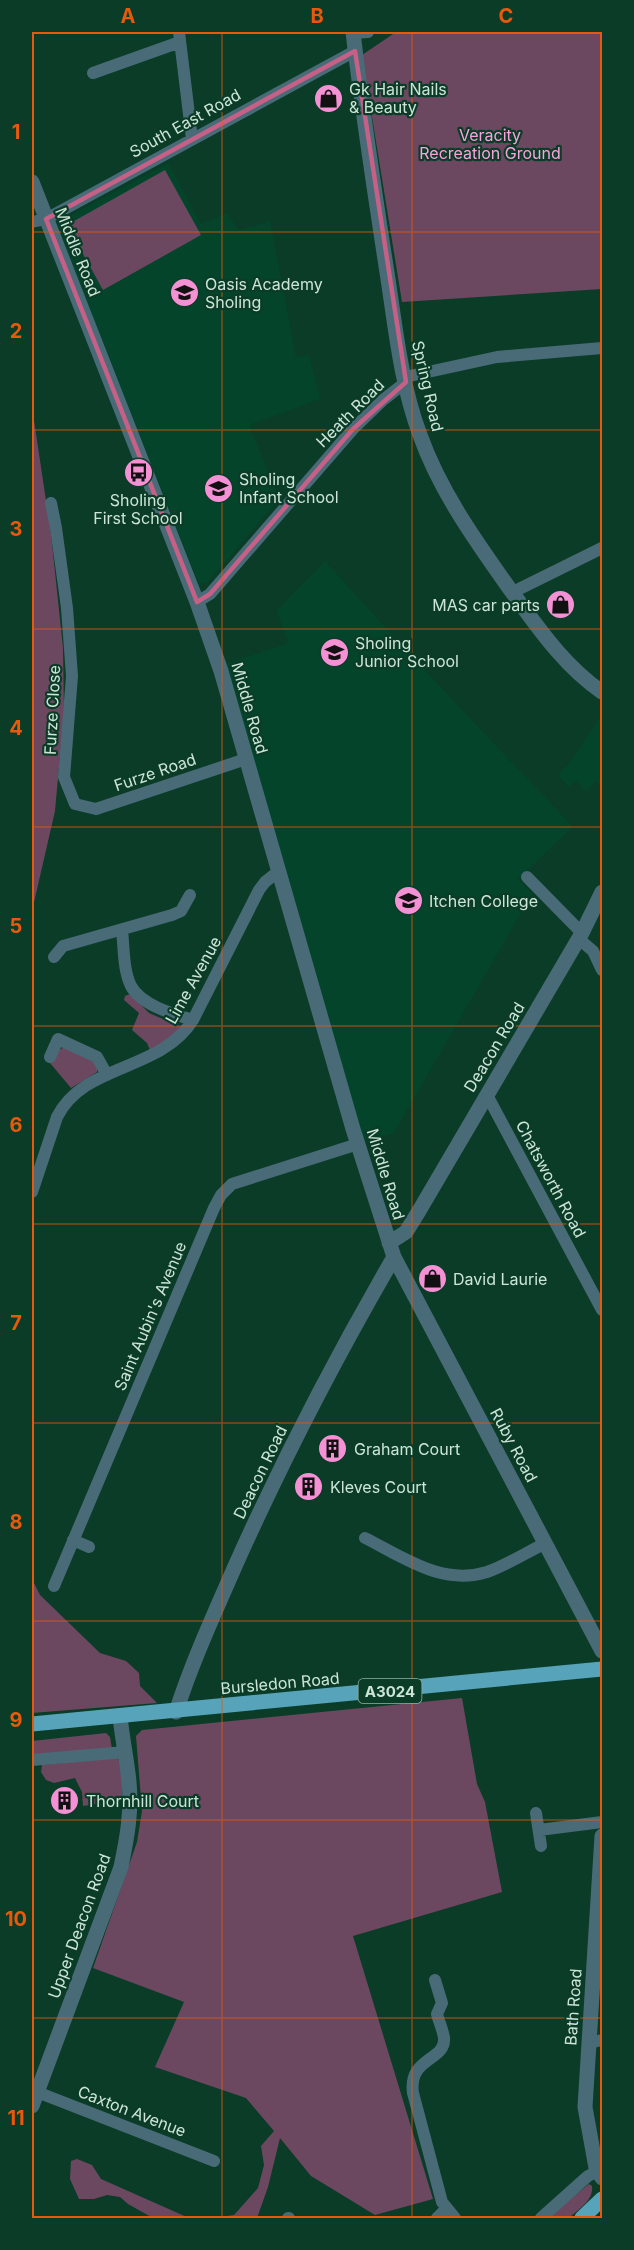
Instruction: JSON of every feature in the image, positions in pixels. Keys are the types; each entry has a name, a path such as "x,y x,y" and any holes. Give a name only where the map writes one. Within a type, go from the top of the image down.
{"main road":[{"name":"Bursledon Road","path":"32,1724 603,1670"},
{"path":"582,2218 603,2199"}],"street":[{"name":"Spring Road","path":"358,32 355,51 394,316 419,432 432,465 464,523 565,661 574,671 603,692"},
{"path":"93,73 180,37 192,138"},
{"name":"South East Road","path":"39,220 355,51"},
{"name":"Middle Road","path":"32,182 39,220 197,602 221,670 358,1144 391,1250"},
{"path":"406,379 497,357 603,348"},
{"name":"Heath Road","path":"197,602 210,594 355,426 406,379"},
{"name":"Furze Close","path":"51,503 67,616 72,676 64,777 75,804"},
{"path":"513,592 603,548"},
{"name":"Furze Road","path":"75,804 96,809 246,759"},
{"name":"Lime Avenue","path":"32,1192 62,1108 78,1091 107,1075 164,1050 180,1037 193,1020 259,891 265,882 279,871"},
{"path":"526,878 581,936 603,970"},
{"name":"Deacon Road","path":"176,1712 225,1590 263,1504 391,1250 406,1232 581,936 603,892"},
{"path":"54,957 63,946 181,911 190,895"},
{"path":"122,930 125,962 131,987 153,1006 193,1020"},
{"path":"50,1057 58,1039 97,1057 107,1075"},
{"name":"Chatsworth Road","path":"487,1095 603,1310"},
{"name":"Saint Aubin's Avenue","path":"54,1586 191,1260 221,1195 232,1184 358,1144"},
{"name":"Ruby Road","path":"391,1250 603,1651"},
{"path":"365,1538 428,1570 456,1576 486,1572 546,1543"},
{"path":"73,1540 88,1546"},
{"name":"Upper Deacon Road","path":"34,2099 121,1867 130,1807 129,1781 120,1716"},
{"path":"32,1760 125,1752"},
{"path":"536,1813 541,1846"},
{"path":"539,1830 603,1822"},
{"name":"Bath Road","path":"600,2174 585,2107 596,2041 603,1836"},
{"path":"435,1980 442,2003 437,2014 444,2039 442,2046 414,2072 411,2081 446,2215"},
{"name":"Caxton Avenue","path":"34,2099 214,2160"},
{"path":"541,2218 588,2176 600,2174"}],"highlighted area":[{"path":"355,51 406,382 353,429 210,594 197,602 76,296 46,219"}],"shaded area":[{"name":"Oasis Academy Sholing","path":"168,163 201,224 227,213 239,230 270,221 296,357 309,355 320,399 249,425 279,499 205,583 200,583 197,579 56,223"},
{"name":"Itchen College","path":"325,561 573,827 518,879 532,894 394,1133 358,1144 219,666 289,643 276,611"},
{"path":"602,713 602,788 596,781 586,791 576,781 569,787 558,775 572,760"}],"green space":[{"name":"Veracity Recreation Ground","path":"396,32 602,32 602,289 402,302 362,55"},
{"path":"165,170 201,235 103,290 67,225"},
{"path":"32,407 51,534 63,648 64,711 55,811 32,911"},
{"path":"130,994 149,1013 181,1027 173,1037 150,1050 147,1043 132,1030 139,1013 124,1000 125,996"},
{"path":"65,1047 92,1058 98,1067 97,1072 71,1088 50,1063 56,1051"},
{"path":"32,1579 40,1595 100,1653 126,1661 139,1673 140,1686 157,1703 32,1713"},
{"path":"462,1698 477,1784 485,1802 502,1892 353,1936 433,2199 375,2215 311,2176 280,2138 268,2187 257,2218 211,2218 234,2215 258,2188 264,2165 261,2146 274,2131 246,2098 155,2067 184,2002 93,1968 137,1842 142,1811 136,1736 142,1730"},
{"path":"106,1733 110,1737 112,1749 32,1757 32,1741"},
{"path":"118,1757 122,1777 122,1800 83,1806 82,1792 75,1778 54,1783 46,1780 41,1772 42,1765"},
{"path":"77,2159 92,2165 101,2179 189,2218 153,2218 120,2197 107,2195 94,2199 79,2199 70,2179 71,2161"},
{"path":"589,2184 592,2186 591,2196 569,2218 547,2218"}],"place":[{"name":"Gk Hair Nails & Beauty","path":"328,98"},
{"name":"Oasis Academy Sholing","path":"184,293"},
{"name":"Sholing First School","path":"138,472"},
{"name":"Sholing Infant School","path":"218,488"},
{"name":"MAS car parts","path":"561,605"},
{"name":"Sholing Junior School","path":"334,652"},
{"name":"Itchen College","path":"408,901"},
{"name":"David Laurie","path":"432,1279"},
{"name":"Graham Court","path":"333,1449"},
{"name":"Kleves Court","path":"309,1487"},
{"name":"Thornhill Court","path":"65,1801"}]}
